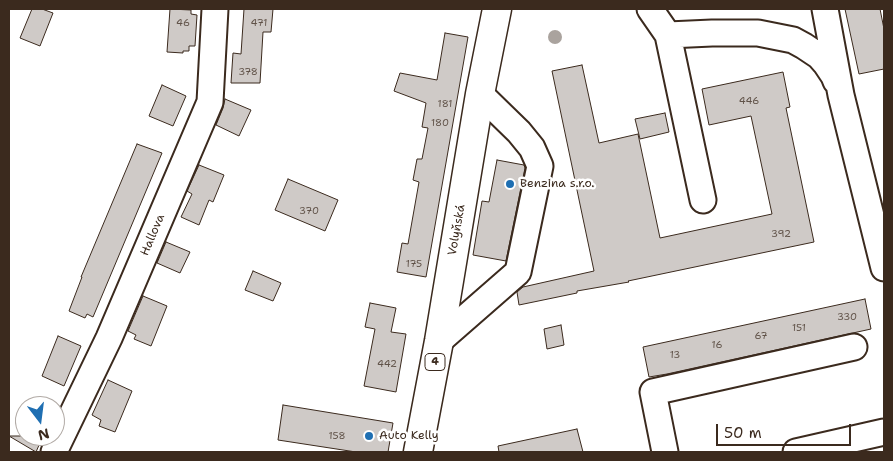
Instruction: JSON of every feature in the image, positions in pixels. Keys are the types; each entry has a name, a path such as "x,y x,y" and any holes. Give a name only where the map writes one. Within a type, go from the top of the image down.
{"main road":[{"name":"Volyňská","path":"418,452 439,341 480,94 497,9"}],"street":[{"name":"Hallova","path":"54,452 110,338 210,102 215,9"},
{"path":"650,9 668,35 703,200"},
{"path":"826,9 841,95 884,268"},
{"path":"668,35 758,33 793,40 819,56 826,64 834,76 841,95"},
{"path":"439,341 518,272 540,166 532,148 519,132 480,94"},
{"path":"666,452 654,392 854,347"},
{"path":"796,452 884,432"}],"building":[{"path":"32,9 42,9 53,13 40,46 20,38"},
{"path":"170,9 191,10 191,14 197,15 195,46 189,46 189,51 183,51 183,53 167,52"},
{"path":"244,9 273,9 271,32 263,32 260,83 231,83 233,53 241,54"},
{"path":"845,9 880,9 884,29 884,69 859,74"},
{"path":"445,33 468,37 426,277 397,272 402,243 408,244 419,182 413,180 417,159 422,159 428,128 422,127 426,103 394,91 400,73 437,80"},
{"path":"582,65 599,143 638,134 660,238 772,214 751,116 709,125 702,89 783,72 790,107 786,108 814,242 629,282 577,291 577,293 519,305 517,292 523,287 594,271 552,71"},
{"path":"162,85 186,96 173,126 149,116"},
{"path":"225,99 251,110 239,136 216,125"},
{"path":"665,113 669,132 640,139 635,119"},
{"path":"137,144 162,153 93,317 87,314 85,318 69,311 81,277"},
{"path":"497,160 524,165 525,168 506,261 473,255 482,201 489,202"},
{"path":"199,165 224,175 213,202 209,200 199,225 181,217 192,194 187,191"},
{"path":"288,179 338,200 325,231 275,210"},
{"path":"166,242 190,252 180,273 157,263"},
{"path":"253,271 281,283 273,301 245,290"},
{"path":"143,296 167,306 151,346 134,339 136,335 128,331"},
{"path":"865,299 871,329 649,377 643,347"},
{"path":"370,303 396,308 391,332 406,334 396,392 364,386 375,329 365,327"},
{"path":"561,325 564,345 547,349 544,329"},
{"path":"58,336 81,346 64,386 42,376"},
{"path":"108,380 132,391 115,432 99,426 101,420 92,415"},
{"path":"283,405 393,423 388,452 356,452 278,440"},
{"path":"577,429 583,452 499,452 498,446"},
{"path":"26,446 39,446 36,452"}],"place":[{"name":"Benzina s.r.o.","path":"510,184"},
{"name":"Auto Kelly","path":"369,436"}]}
